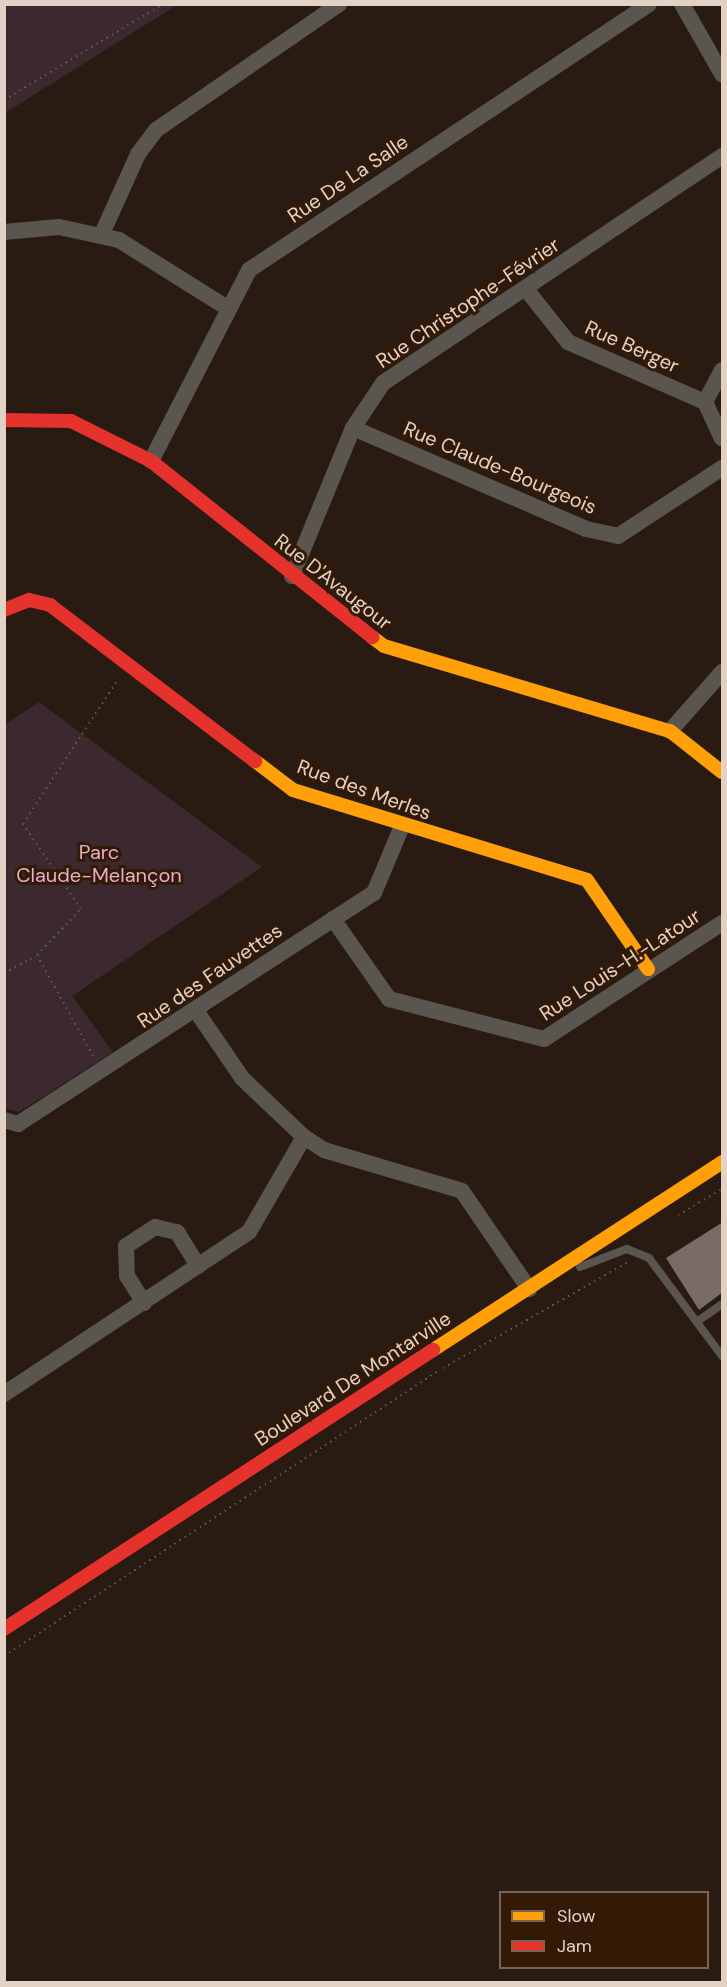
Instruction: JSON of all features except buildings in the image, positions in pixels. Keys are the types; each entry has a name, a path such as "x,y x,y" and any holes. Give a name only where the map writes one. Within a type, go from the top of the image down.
{"street":[{"path":"101,236 138,154 156,130 339,4"},
{"name":"Rue De La Salle","path":"151,461 226,307 249,270 650,4"},
{"path":"682,4 723,74"},
{"name":"Rue Christophe-Février","path":"292,576 353,428 383,383 723,156"},
{"path":"4,232 59,227 118,240 226,307"},
{"name":"Rue Berger","path":"526,289 568,342 705,402"},
{"path":"723,370 705,402 723,438"},
{"name":"Rue D'Avaugour","path":"4,420 71,421 151,461 292,576 384,646 670,731 723,772"},
{"name":"Rue Claude-Bourgeois","path":"353,428 586,529 618,536 723,468"},
{"name":"Rue des Merles","path":"4,610 29,600 50,605 293,790 402,826 586,880 648,969"},
{"path":"670,731 723,672"},
{"name":"Rue des Fauvettes","path":"4,1120 18,1124 197,1012 374,893 402,826"},
{"name":"Rue Louis-H.-Latour","path":"333,919 389,999 544,1039 648,969 723,923"},
{"path":"197,1012 242,1078 304,1137 324,1150 462,1191 529,1289"},
{"path":"4,1394 249,1232 304,1137"},
{"name":"Boulevard De Montarville","path":"4,1629 723,1162"},
{"path":"144,1303 127,1276 126,1246 155,1227 177,1232 198,1266"}],"lane":[{"path":"548,1276 619,1250 634,1250 657,1265 723,1356"},
{"path":"698,1321 723,1304"}],"path":[{"path":"4,100 163,4"},
{"path":"4,973 37,956 81,909 23,824 128,665"},
{"path":"37,956 102,1072"},
{"name":"Boulevard De Montarville","path":"4,1656 444,1367 628,1264 633,1254"}],"green space":[{"path":"5,4 177,4 177,5 5,113"},
{"name":"Parc Claude-Melançon","path":"39,702 262,867 72,996 113,1052 19,1112 4,1108 4,725"}],"traffic: slow":[{"path":"372,637 384,646 670,731 722,772"},
{"path":"255,761 293,790 587,880 648,969"},
{"path":"433,1350 722,1162"}],"traffic: jam":[{"path":"4,420 71,421 151,461 372,637"},
{"path":"4,610 29,600 50,605 255,761"},
{"path":"4,1629 433,1350"}]}
